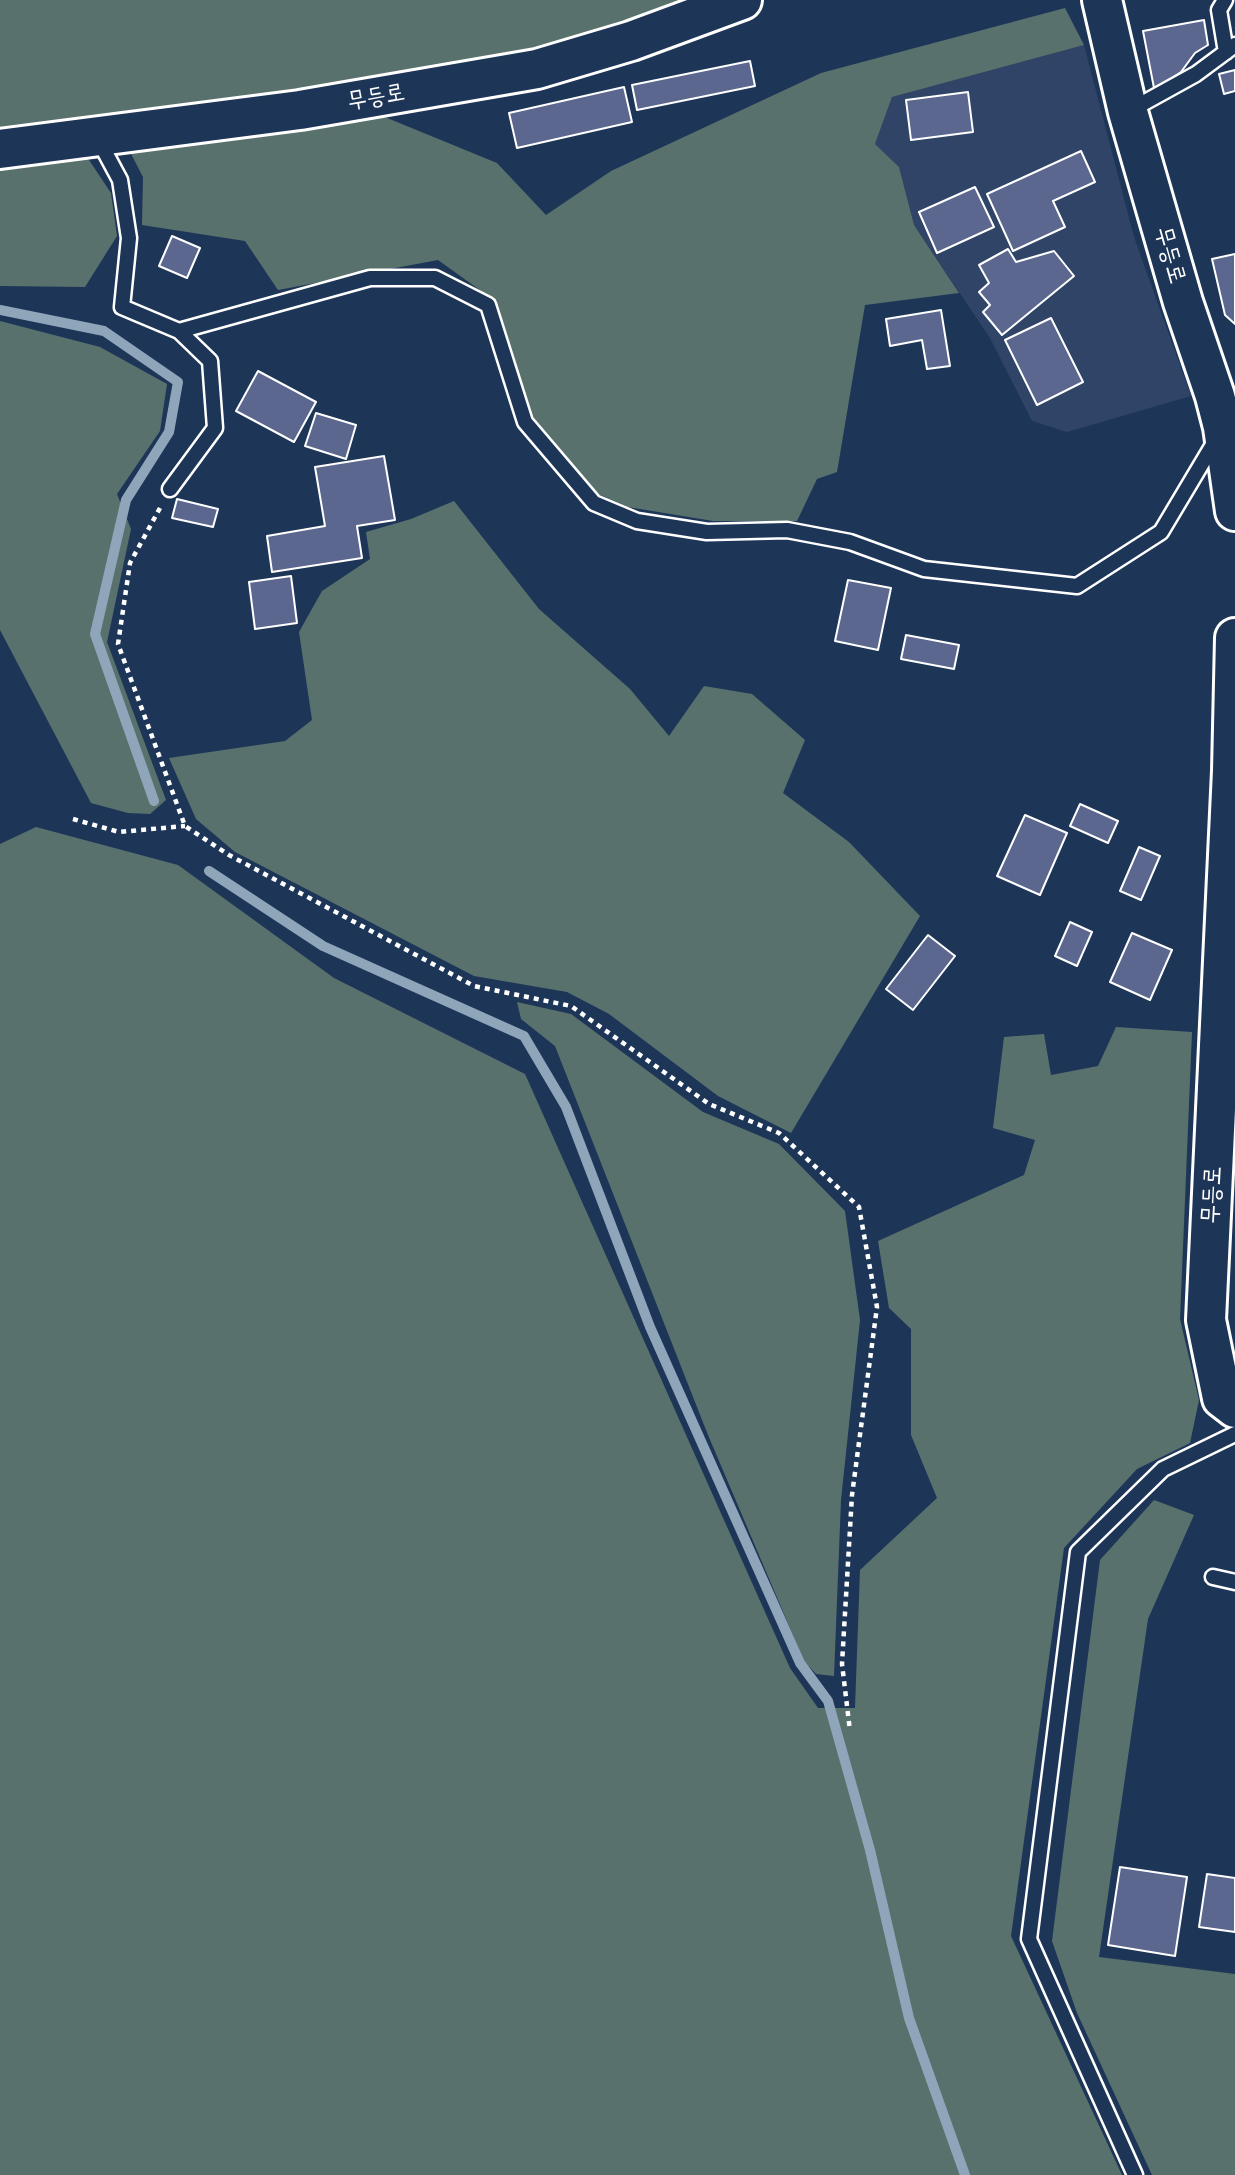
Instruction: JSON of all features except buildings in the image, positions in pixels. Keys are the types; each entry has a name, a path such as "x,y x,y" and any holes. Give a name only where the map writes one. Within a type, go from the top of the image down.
{"main road":[{"name":"무등로","path":"0,149 300,110 537,69 631,41 742,0"},
{"name":"무등로","path":"1102,0 1128,112 1183,302 1215,396 1229,421 1235,511"},
{"name":"무등로","path":"1235,638 1232,771 1206,1320 1222,1398 1235,1408"}],"lane":[{"path":"1128,112 1196,74 1230,49 1219,10 1225,0"},
{"path":"97,136 120,180 129,238 122,307 179,331 210,361 215,428 170,489"},
{"path":"179,331 370,278 435,278 488,305 525,422 593,503 637,522 707,531 787,530 850,542 924,569 1077,586 1161,533 1229,421"},
{"path":"1135,2175 1029,1939 1078,1552 1163,1469 1235,1434"},
{"path":"1213,1577 1235,1582"}],"path":[{"path":"170,489 130,563 118,644 185,826 229,855 474,986 570,1006 709,1104 779,1133 859,1207 877,1307 852,1495 842,1664 850,1731"},
{"path":"73,819 119,832 185,826"}],"shaded area":[{"path":"1084,45 1134,237 1191,396 1067,432 1032,421 990,338 914,225 899,167 875,144 892,97"}],"green space":[{"path":"0,0 701,0 529,55 252,100 0,135"},
{"path":"1065,8 1084,45 892,97 875,144 899,167 914,225 959,293 865,305 837,472 817,479 797,521 713,521 628,507 596,493 531,414 495,301 438,260 278,290 245,241 142,225 143,177 128,148 375,113 497,163 546,215 611,171 821,73"},
{"path":"87,157 111,193 117,236 85,287 0,286 0,166"},
{"path":"0,321 100,347 167,384 160,431 117,494 131,529 107,642 166,800 150,814 128,813 91,803 0,630"},
{"path":"454,501 539,609 630,689 669,736 704,686 752,694 805,740 783,793 849,842 920,916 791,1133 718,1096 609,1014 567,992 474,976 235,852 196,819 169,758 285,741 312,720 299,632 322,591 370,559 366,532 411,519"},
{"path":"36,827 178,865 334,978 525,1074 790,1668 818,1708 855,1708 860,1570 937,1498 911,1435 911,1329 889,1308 878,1241 1024,1175 1035,1140 993,1128 1004,1037 1044,1034 1051,1075 1098,1066 1116,1027 1192,1032 1180,1319 1199,1400 1190,1443 1137,1469 1064,1548 1011,1936 1122,2175 0,2175 0,844"},
{"path":"517,1002 571,1014 703,1112 779,1144 845,1211 860,1320 841,1500 834,1676 816,1674 804,1661 708,1435 555,1046 521,1019"},
{"path":"1154,1500 1194,1515 1148,1619 1099,1957 1235,1974 1235,2175 1152,2175 1077,2013 1052,1941 1100,1560"}],"waterway":[{"path":"0,310 104,331 178,382 169,432 126,500 95,634 154,801"},
{"path":"209,871 323,946 524,1036 566,1107 650,1327 800,1663 828,1701 870,1850 909,2018 965,2175"}]}
